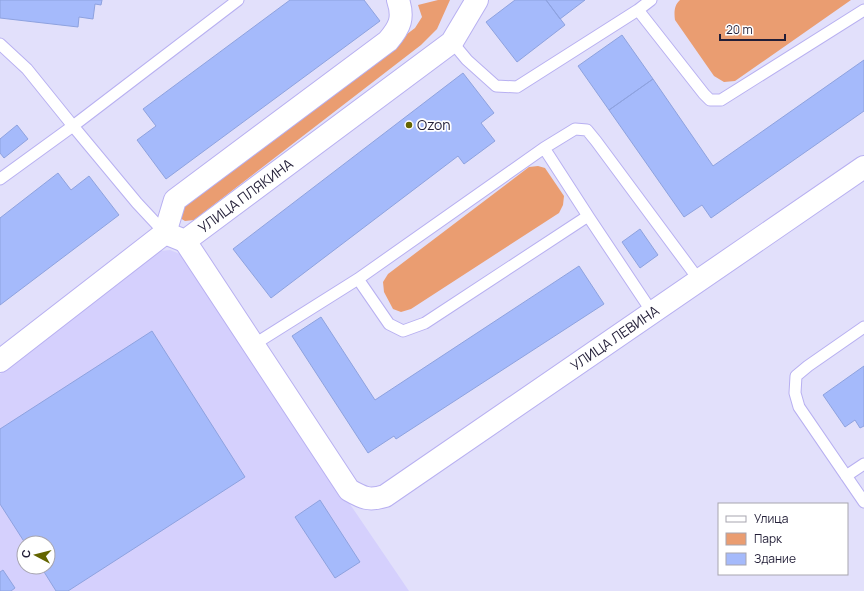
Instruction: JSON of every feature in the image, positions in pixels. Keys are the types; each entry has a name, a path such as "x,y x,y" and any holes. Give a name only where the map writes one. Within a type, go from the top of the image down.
{"street":[{"path":"0,360 165,233 175,200 388,41 396,32 401,19 398,0"},
{"name":"УЛИЦА ПЛЯКИНА","path":"165,233 185,241 452,42 477,0"},
{"name":"УЛИЦА ЛЕВИНА","path":"253,345 349,490 363,498 374,500 385,496 864,167"},
{"path":"185,241 253,345"}],"lane":[{"path":"0,179 73,126 238,0"},
{"path":"452,42 467,60 496,86 517,87 638,10 651,0"},
{"path":"638,10 710,100 721,100 864,10"},
{"path":"0,44 28,69 137,203 165,233"},
{"path":"253,345 358,279 544,148 575,129 587,130 699,280"},
{"path":"544,148 652,312"},
{"path":"358,279 389,324 403,331 425,323 588,216"},
{"path":"864,326 796,376 795,392 800,407 864,502"},
{"path":"846,476 864,464"}],"shaded area":[{"path":"170,250 180,254 409,591 0,591 0,374 160,251"}],"green space":[{"path":"438,0 450,0 437,29 421,45 194,220 185,221 180,218 184,203 415,28 422,17 418,5"},
{"path":"680,0 851,0 735,81 724,82 714,76 675,20 676,7"},
{"path":"538,166 545,168 564,196 563,205 559,213 411,309 401,312 393,309 384,292 383,282 388,274 529,167"}],"building":[{"path":"0,0 102,0 101,5 95,4 93,19 79,17 78,27 0,18"},
{"path":"290,0 364,0 380,21 166,179 137,140 156,126 143,109"},
{"path":"515,0 546,0 565,25 517,62 486,22"},
{"path":"546,0 585,0 560,19"},
{"path":"622,35 653,79 609,110 578,66"},
{"path":"864,60 864,111 711,218 702,205 684,217 609,110 653,79 713,166"},
{"path":"463,73 494,113 481,123 495,141 464,164 458,156 271,298 233,249"},
{"path":"17,125 28,139 4,158 0,153 0,139"},
{"path":"58,173 71,190 89,176 119,215 0,305 0,218"},
{"path":"640,229 658,255 640,268 622,242"},
{"path":"579,266 604,304 396,439 394,436 368,453 292,336 321,317 375,400"},
{"path":"152,331 245,477 68,591 56,591 46,575 56,575 56,535 20,535 0,504 0,429"},
{"path":"864,366 864,426 860,428 855,420 845,427 823,395"},
{"path":"320,500 360,562 335,578 295,517"},
{"path":"3,570 15,588 11,591 0,591 0,572"}],"place":[{"name":"Ozon","path":"409,125"}]}
